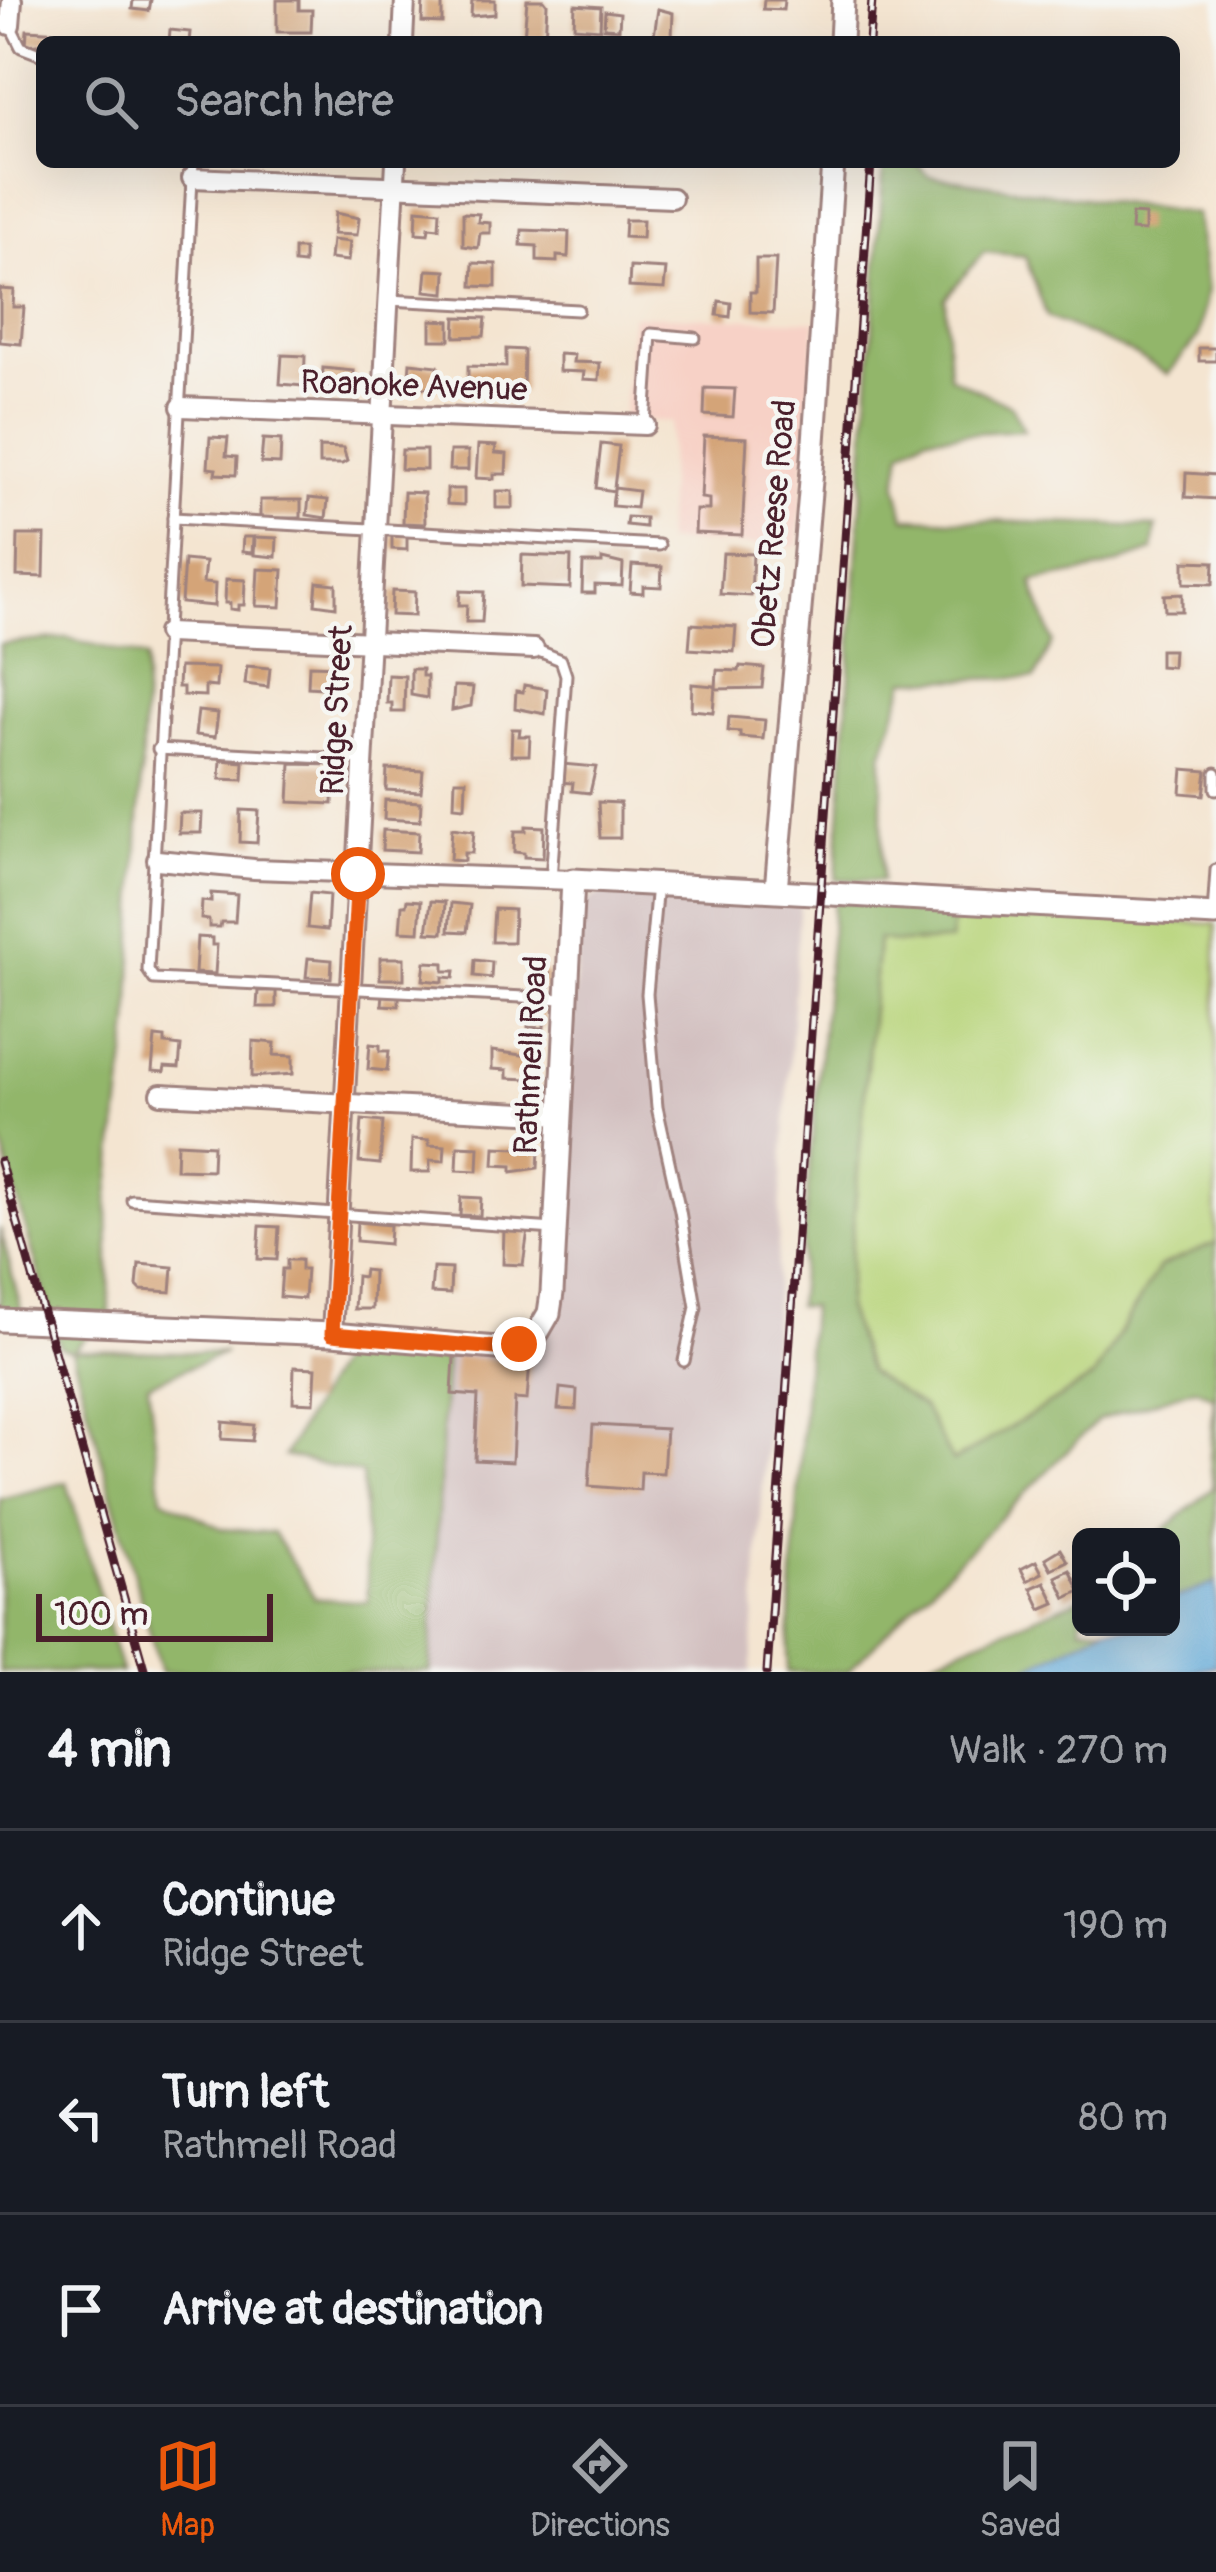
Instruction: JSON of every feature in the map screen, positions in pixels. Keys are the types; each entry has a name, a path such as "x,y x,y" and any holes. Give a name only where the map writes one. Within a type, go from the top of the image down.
{"street":[{"path":"10,26 12,0"},
{"path":"403,36 405,0"},
{"path":"841,36 843,0"},
{"name":"Ridge Street","path":"332,1334 396,168"},
{"name":"Obetz Reese Road","path":"776,890 814,457 833,168"},
{"path":"193,170 394,187 672,198"},
{"name":"Roanoke Avenue","path":"181,407 645,425"},
{"path":"167,633 534,650"},
{"path":"157,860 198,866 658,884 1215,915"},
{"name":"Rathmell Road","path":"0,1320 332,1334 497,1348 519,1344 538,1332 549,1313 562,1115 567,999 562,880"},
{"path":"161,1094 562,1115"}],"lane":[{"path":"10,26 21,47 36,53"},
{"path":"193,170 148,970 154,979 567,999"},
{"path":"388,300 578,310"},
{"path":"645,425 651,334 695,338"},
{"path":"173,518 659,545"},
{"path":"534,650 561,661 566,675 562,880"},
{"path":"158,749 364,760"},
{"path":"1216,773 1216,789"},
{"path":"1215,915 1216,870"},
{"path":"658,884 646,994 657,1107 695,1307 684,1361"},
{"path":"133,1201 555,1229"}],"shaded area":[{"path":"632,315 816,321 798,546 665,542 671,422 623,418"},
{"path":"613,889 800,898 751,1672 430,1672 446,1350 490,1353 552,1324 580,912 590,899"}],"green space":[{"path":"884,168 921,168 929,176 1196,214 1207,290 1199,336 1168,374 1134,354 1047,317 1025,256 984,252 945,298 949,376 1011,406 1024,430 926,436 902,451 897,484 905,518 1156,527 1153,551 1102,569 1032,582 1053,642 1035,678 906,680 882,756 882,881 836,879"},
{"path":"67,638 146,658 130,1024 108,1203 110,1314 73,1350 225,1353 148,1384 162,1498 223,1529 273,1533 315,1598 368,1602 362,1474 284,1456 347,1345 446,1350 430,1672 161,1672 72,1351 60,1347 0,1138 0,644"},
{"path":"834,900 954,909 950,941 878,939 846,1308 869,1372 923,1407 953,1462 1094,1377 1159,1267 1216,1243 1216,1583 1180,1597 1180,1528 1166,1528 1213,1488 1214,1397 1196,1388 1098,1420 847,1672 787,1672 810,1307 797,1306"},
{"path":"954,909 1216,924 1216,1243 1133,1309 1094,1377 952,1462 923,1407 869,1373 846,1308 878,938 899,943"},
{"path":"0,1228 22,1313 0,1312"},
{"path":"67,1482 121,1672 0,1672 0,1499"},
{"path":"1072,1602 1072,1636 1090,1636 1019,1672 902,1672"}],"water":[{"path":"1216,1583 1216,1666 1187,1672 1019,1672 1090,1636 1180,1636 1180,1597"}],"building":[{"path":"133,0 151,0 149,11 132,9"},
{"path":"277,0 299,0 299,10 312,10 311,32 277,32"},
{"path":"423,0 442,2 442,23 422,22"},
{"path":"472,0 495,0 495,14 471,16"},
{"path":"527,0 544,0 545,36 524,36"},
{"path":"764,0 784,0 783,10 763,9"},
{"path":"575,5 601,7 600,29 574,27"},
{"path":"658,9 673,13 672,36 654,36"},
{"path":"605,11 620,13 619,29 604,28"},
{"path":"27,30 61,32 61,36 36,36 36,44 26,45"},
{"path":"170,30 190,32 190,36 170,36"},
{"path":"417,209 440,211 439,228 416,233"},
{"path":"335,213 359,218 357,235 333,234"},
{"path":"463,213 479,214 478,222 490,223 490,233 480,233 478,248 463,246"},
{"path":"1132,214 1145,215 1145,231 1131,230"},
{"path":"625,220 643,220 642,238 624,237"},
{"path":"522,230 569,232 568,257 537,261 537,246 521,245"},
{"path":"332,240 350,242 348,261 330,259"},
{"path":"294,249 304,249 304,264 294,263"},
{"path":"756,259 776,259 773,313 750,312 750,292 756,292"},
{"path":"473,263 496,264 496,287 472,286"},
{"path":"630,267 666,269 664,289 629,287"},
{"path":"427,270 446,271 445,293 425,291"},
{"path":"0,289 14,290 13,307 24,307 21,344 0,342"},
{"path":"719,301 731,303 730,317 717,315"},
{"path":"456,317 486,318 484,336 455,337"},
{"path":"431,320 450,321 450,340 431,340"},
{"path":"1199,348 1216,348 1216,361 1199,361"},
{"path":"506,349 524,350 523,393 468,385 468,366 506,367"},
{"path":"559,354 574,355 573,362 600,363 599,380 583,379 584,372 559,371"},
{"path":"282,355 305,356 304,386 280,384"},
{"path":"410,363 438,366 437,388 408,388"},
{"path":"323,368 354,371 354,386 322,387"},
{"path":"705,388 735,389 733,417 704,415"},
{"path":"704,436 747,438 742,535 695,533 696,510 709,510 709,499 701,498"},
{"path":"210,437 228,438 226,456 237,457 236,475 215,474 216,469 208,468"},
{"path":"263,439 281,440 280,464 261,463"},
{"path":"601,444 619,446 614,488 638,491 636,508 612,506 614,491 596,488"},
{"path":"478,445 496,446 495,453 507,454 506,474 476,478"},
{"path":"319,447 343,448 347,461 319,464"},
{"path":"402,450 426,450 426,470 401,469"},
{"path":"450,451 468,451 468,470 449,470"},
{"path":"1186,473 1216,475 1216,499 1185,497"},
{"path":"447,489 464,489 464,505 447,504"},
{"path":"496,491 513,491 513,508 496,508"},
{"path":"404,492 424,493 425,524 403,523"},
{"path":"309,498 328,500 326,518 307,515"},
{"path":"260,500 301,500 301,518 260,518"},
{"path":"627,517 645,518 645,527 626,525"},
{"path":"392,534 407,535 407,550 392,549"},
{"path":"18,535 45,535 44,577 17,576"},
{"path":"243,537 253,537 252,553 242,552"},
{"path":"255,537 277,538 276,557 254,555"},
{"path":"723,553 753,554 751,596 720,594"},
{"path":"522,555 571,557 570,588 521,586"},
{"path":"602,559 623,564 622,586 595,585 595,593 582,593 583,563 602,563"},
{"path":"184,560 205,562 203,583 215,584 214,606 181,603"},
{"path":"1184,561 1214,562 1213,584 1184,583"},
{"path":"632,565 662,567 661,587 643,586 643,593 630,592"},
{"path":"258,569 283,570 281,607 256,606"},
{"path":"226,579 245,580 244,605 238,605 238,610 225,603"},
{"path":"317,582 336,584 336,607 315,604"},
{"path":"392,591 415,592 414,616 391,615"},
{"path":"460,591 484,592 482,622 466,622 467,605 459,605"},
{"path":"1182,594 1182,611 1165,611 1164,595"},
{"path":"691,624 736,627 734,652 689,649"},
{"path":"1160,650 1173,650 1172,667 1160,666"},
{"path":"309,665 339,666 338,689 308,687"},
{"path":"247,666 270,668 268,687 245,684"},
{"path":"740,666 764,668 762,688 716,689 717,670 739,671"},
{"path":"179,667 217,668 216,687 205,686 205,696 183,695 183,687 178,687"},
{"path":"411,669 422,669 422,676 427,676 427,698 411,695"},
{"path":"388,675 405,676 404,712 392,712 392,703 387,703"},
{"path":"692,684 715,686 713,712 691,710"},
{"path":"524,685 547,689 545,714 515,708 516,691 523,692"},
{"path":"454,686 473,687 471,706 452,710"},
{"path":"198,711 218,713 215,737 195,735"},
{"path":"729,717 765,720 763,739 728,731"},
{"path":"512,729 520,729 519,736 530,736 529,755 511,755"},
{"path":"221,760 244,762 243,780 220,779"},
{"path":"291,764 334,765 333,804 289,802"},
{"path":"562,764 596,767 590,793 572,791 573,783 560,782"},
{"path":"387,769 423,771 421,792 386,790"},
{"path":"1183,769 1207,771 1204,795 1181,793"},
{"path":"455,780 466,780 465,807 454,806"},
{"path":"385,800 421,802 420,821 384,819"},
{"path":"598,802 620,803 620,838 600,838"},
{"path":"241,810 259,811 257,843 240,842"},
{"path":"180,813 202,813 201,833 179,833"},
{"path":"526,826 544,827 543,858 514,852 515,831 526,831"},
{"path":"452,828 474,831 472,853 464,853 464,861 450,860"},
{"path":"383,830 419,832 418,852 382,850"},
{"path":"211,893 237,895 235,922 209,927 209,920 201,919 202,901 211,902"},
{"path":"310,893 329,895 327,930 307,928"},
{"path":"407,900 421,901 419,932 400,931 402,905"},
{"path":"431,901 445,902 443,933 427,932"},
{"path":"451,903 470,905 467,932 449,931"},
{"path":"494,909 514,910 513,942 492,942"},
{"path":"197,937 212,938 212,945 217,945 215,974 195,973"},
{"path":"308,958 332,960 331,978 306,977"},
{"path":"380,958 404,958 404,979 380,979"},
{"path":"475,960 492,962 491,978 474,976"},
{"path":"425,962 444,963 444,971 455,971 454,978 423,980"},
{"path":"532,971 550,973 549,990 530,989"},
{"path":"258,991 276,991 276,1007 257,1007"},
{"path":"383,994 399,996 399,1006 382,1005"},
{"path":"523,1003 545,1005 544,1028 528,1027 528,1019 522,1019"},
{"path":"155,1037 181,1046 179,1068 152,1071"},
{"path":"253,1041 275,1043 274,1055 293,1056 293,1074 252,1077"},
{"path":"370,1044 389,1051 387,1071 368,1069"},
{"path":"492,1051 530,1056 529,1079 507,1078 507,1070 492,1069"},
{"path":"362,1120 383,1122 380,1164 359,1162"},
{"path":"412,1139 445,1146 444,1161 430,1160 430,1172 411,1172"},
{"path":"177,1143 213,1145 212,1170 176,1169"},
{"path":"458,1146 479,1147 478,1171 457,1170"},
{"path":"495,1147 539,1149 538,1168 512,1172 512,1166 494,1165"},
{"path":"461,1197 481,1198 480,1216 460,1215"},
{"path":"357,1222 390,1225 389,1244 356,1241"},
{"path":"260,1226 279,1227 277,1260 258,1259"},
{"path":"504,1229 528,1230 523,1265 503,1264"},
{"path":"287,1260 301,1260 301,1269 306,1269 304,1299 280,1297"},
{"path":"139,1264 173,1267 171,1292 141,1290 137,1286"},
{"path":"433,1268 451,1269 450,1294 431,1293"},
{"path":"364,1270 373,1271 372,1309 354,1309 356,1276 363,1277"},
{"path":"454,1357 530,1361 527,1400 515,1399 512,1462 475,1460 478,1396 452,1394"},
{"path":"294,1367 316,1368 314,1403 293,1402"},
{"path":"560,1388 577,1390 576,1410 558,1409"},
{"path":"223,1422 254,1425 252,1441 222,1439"},
{"path":"593,1425 666,1429 663,1473 641,1472 640,1490 589,1486"},
{"path":"1060,1549 1067,1561 1051,1569 1045,1558"},
{"path":"1036,1561 1042,1573 1027,1581 1021,1569"},
{"path":"1070,1570 1072,1595 1066,1598 1056,1577"},
{"path":"1045,1582 1055,1603 1041,1609 1031,1588"}],"railway":[{"path":"869,36 872,0"},
{"path":"767,1672 871,168"},
{"path":"0,1161 145,1672"}],"route":[{"path":"358,874 332,1334 497,1348 519,1344"}]}
